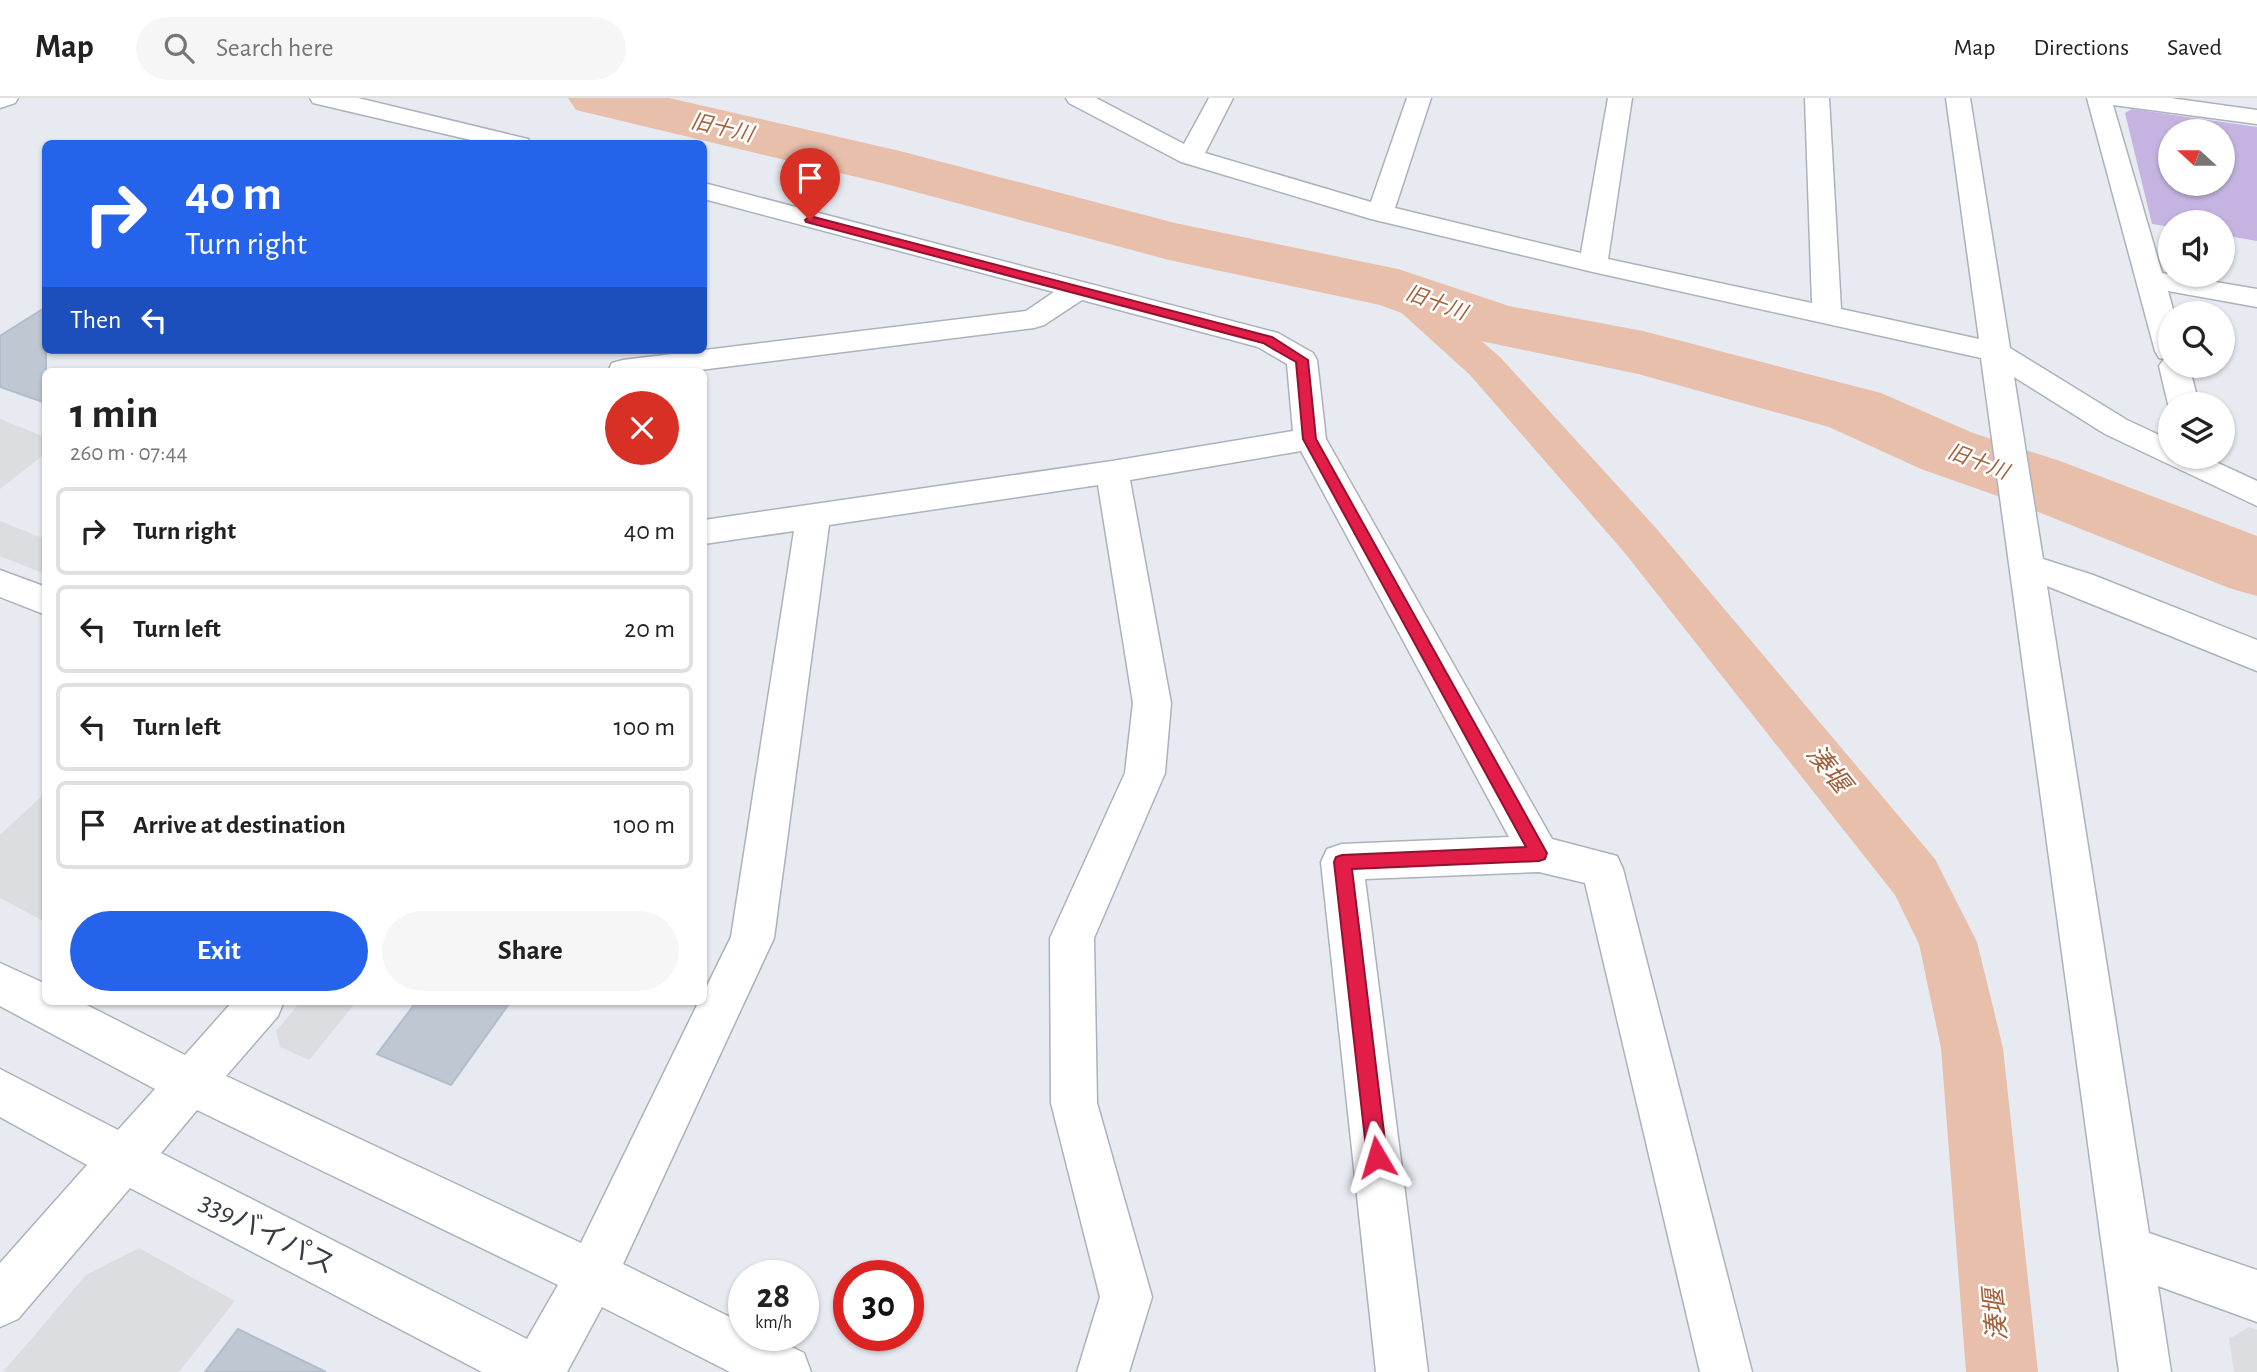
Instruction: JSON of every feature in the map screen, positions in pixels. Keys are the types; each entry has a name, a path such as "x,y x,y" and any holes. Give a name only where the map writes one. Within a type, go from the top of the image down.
{"street":[{"path":"0,102 6,98"},
{"path":"322,98 419,118 504,140"},
{"path":"1078,98 1190,157 1380,213 1593,264 1995,352 2116,427 2158,447"},
{"path":"1190,157 1221,98"},
{"path":"1380,213 1419,98"},
{"path":"1593,264 1620,98"},
{"path":"1817,98 1827,316"},
{"path":"1958,98 2145,1372"},
{"path":"2099,98 2158,304"},
{"path":"2115,98 2257,117"},
{"path":"707,192 1268,340 1302,360 1310,439 1539,853"},
{"path":"2152,280 2257,298"},
{"path":"626,364 1034,319 1077,290"},
{"path":"707,532 1112,472 1310,439"},
{"path":"2208,469 2257,494"},
{"path":"1103,1372 1126,1297 1074,1103 1072,938 1145,773 1153,703 1112,472"},
{"path":"537,1372 592,1275 752,938 813,517"},
{"path":"2024,551 2081,583 2237,646 2257,657"},
{"path":"0,583 42,600"},
{"path":"1402,1372 1342,862 1539,853 1602,869 1726,1372"},
{"path":"0,983 191,1083 592,1275 785,1372"},
{"path":"0,1301 259,1005"},
{"name":"339バイパス","path":"0,1091 125,1160 537,1372"},
{"path":"2127,1250 2257,1296"}],"shaded area":[{"path":"2132,109 2201,119 2158,119 2158,196 2235,196 2235,124 2257,127 2257,241 2235,237 2235,210 2158,210 2158,225 2152,224 2125,113"},
{"path":"0,419 42,436 42,456 0,489"},
{"path":"0,521 42,538 42,573 0,556"},
{"path":"42,796 42,920 0,898 0,835"},
{"path":"298,1005 354,1005 309,1060 280,1047 276,1031"},
{"path":"139,1248 235,1301 179,1372 3,1372 86,1275"},
{"path":"2249,1327 2257,1330 2257,1372 2234,1372 2229,1339"}],"building":[{"path":"42,310 42,354 46,354 46,368 42,368 42,402 0,387 0,336"},
{"path":"414,1005 508,1005 451,1085 377,1054"},
{"path":"238,1329 326,1372 205,1372"}],"waterway":[{"name":"旧十川","path":"596,98 900,169 1169,241 1398,289 1495,324 1643,353 1855,410 1947,451 2033,480 2257,567"},
{"name":"湊堰","path":"1398,289 1485,366 1640,540 1915,877 1948,942 1972,1048 2002,1372"}],"route":[{"path":"810,220 1268,340 1302,360 1310,439 1539,853 1342,862 1377,1157"}]}
